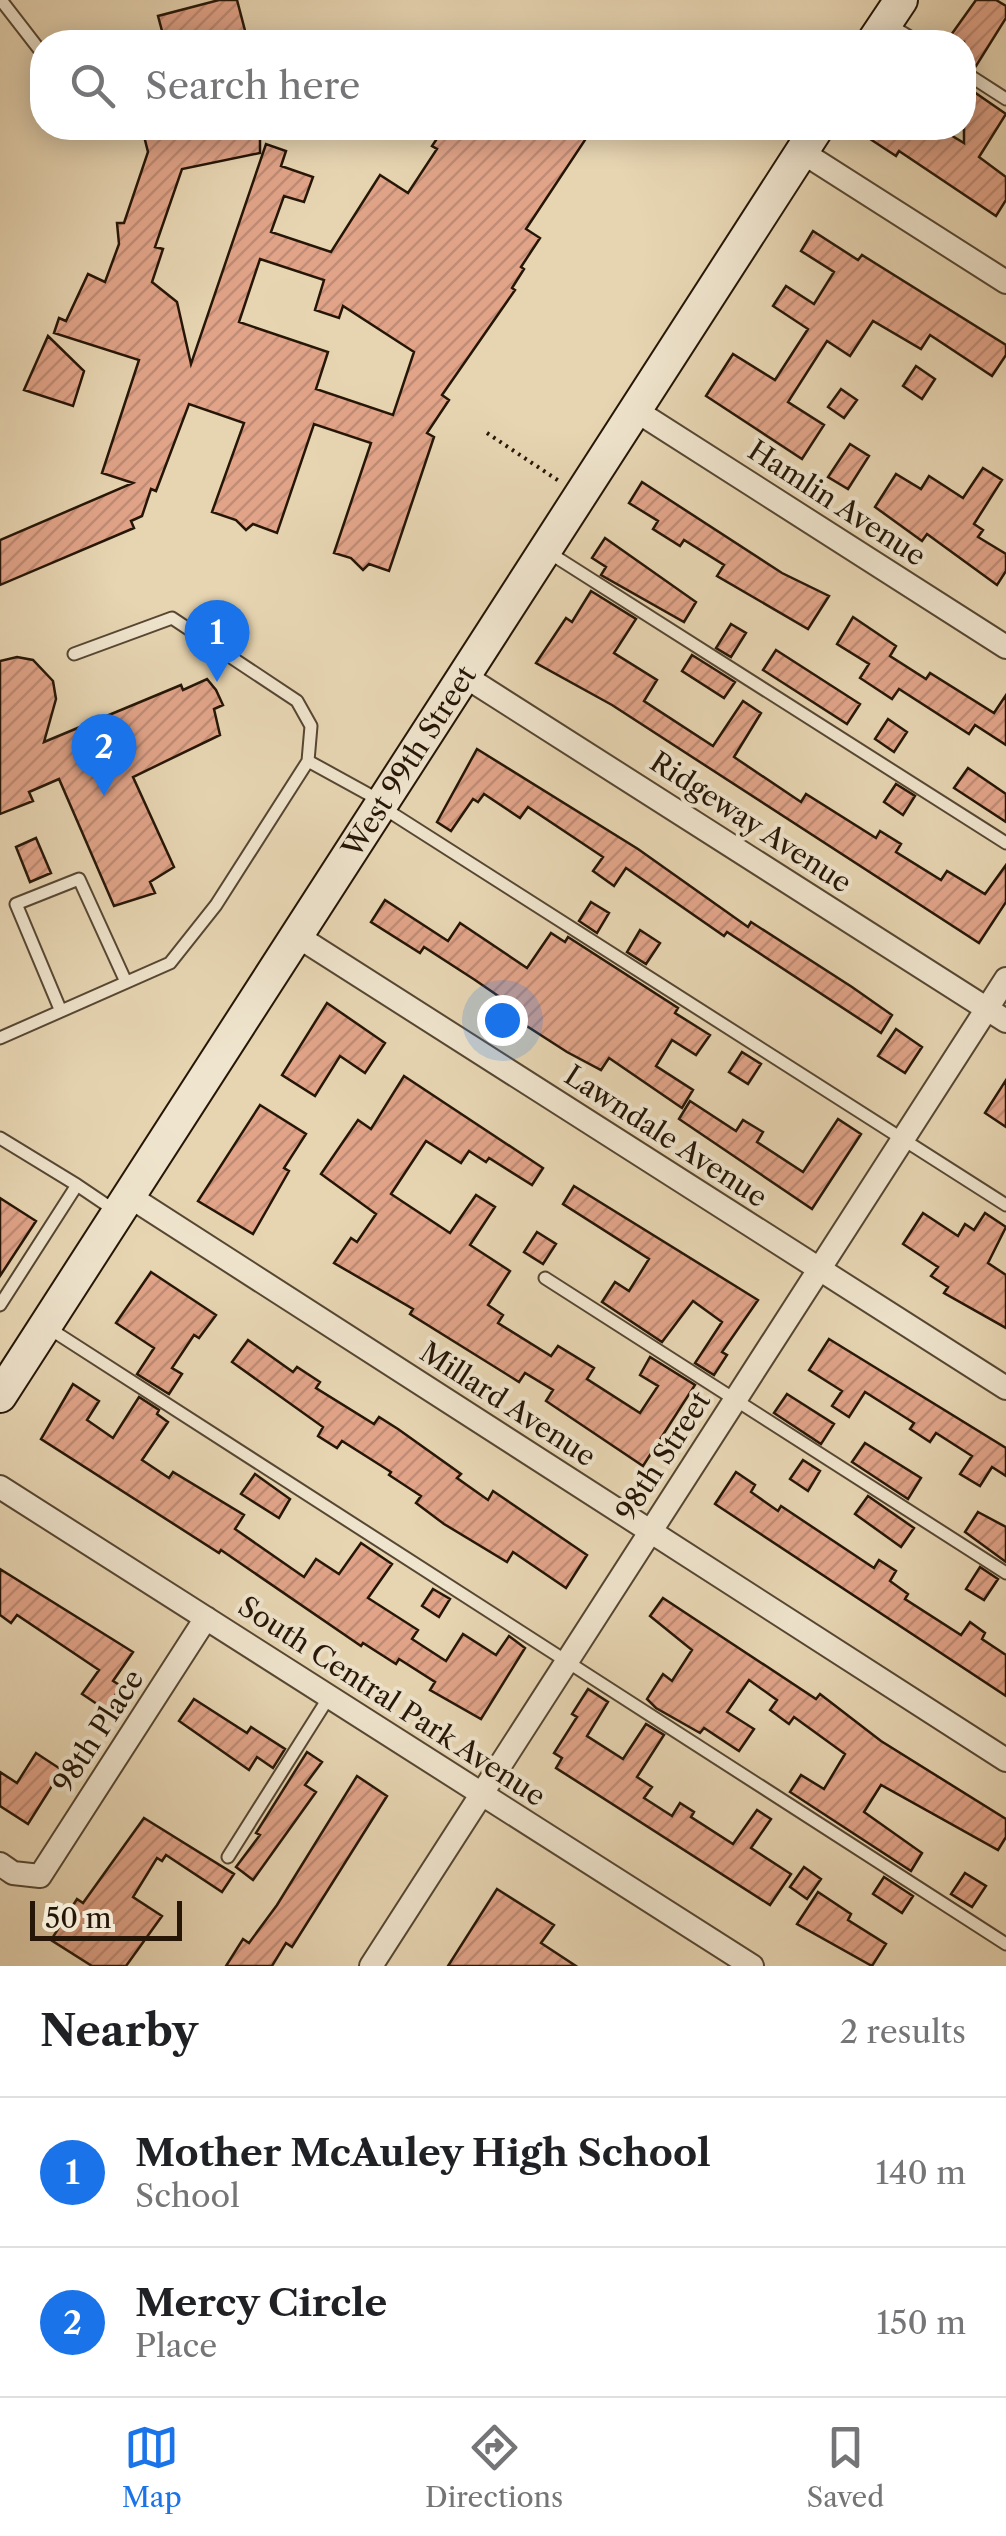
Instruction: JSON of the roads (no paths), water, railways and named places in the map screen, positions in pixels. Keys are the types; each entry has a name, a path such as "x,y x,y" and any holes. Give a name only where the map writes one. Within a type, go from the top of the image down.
{"street":[{"path":"810,140 1006,282"},
{"name":"West 99th Street","path":"0,1396 294,934 810,140"},
{"name":"Hamlin Avenue","path":"636,410 1006,646"},
{"name":"Ridgeway Avenue","path":"463,674 996,1014"},
{"name":"Lawndale Avenue","path":"294,934 1006,1388"},
{"name":"98th Street","path":"371,1966 902,1139 996,1014 1006,978"},
{"name":"Millard Avenue","path":"123,1204 650,1531 1006,1760"},
{"name":"South Central Park Avenue","path":"0,1486 752,1966"},
{"name":"98th Place","path":"0,1864 14,1872 40,1876 206,1618"}],"lane":[{"path":"1,0 30,37"},
{"path":"976,80 1006,99"},
{"path":"544,550 1006,843"},
{"path":"0,1038 170,964 216,905 308,762 311,726 297,701 172,618 74,654"},
{"path":"308,762 380,803 1006,1206"},
{"path":"60,1010 16,904 78,879 126,982"},
{"path":"0,1138 76,1185 123,1204"},
{"path":"0,1305 76,1185"},
{"path":"546,1278 1006,1573"},
{"path":"45,1326 1006,1944"},
{"path":"228,1857 330,1697"}],"place":[{"name":"Mother McAuley High School","path":"217,682"},
{"name":"Mercy Circle","path":"104,796"}]}
